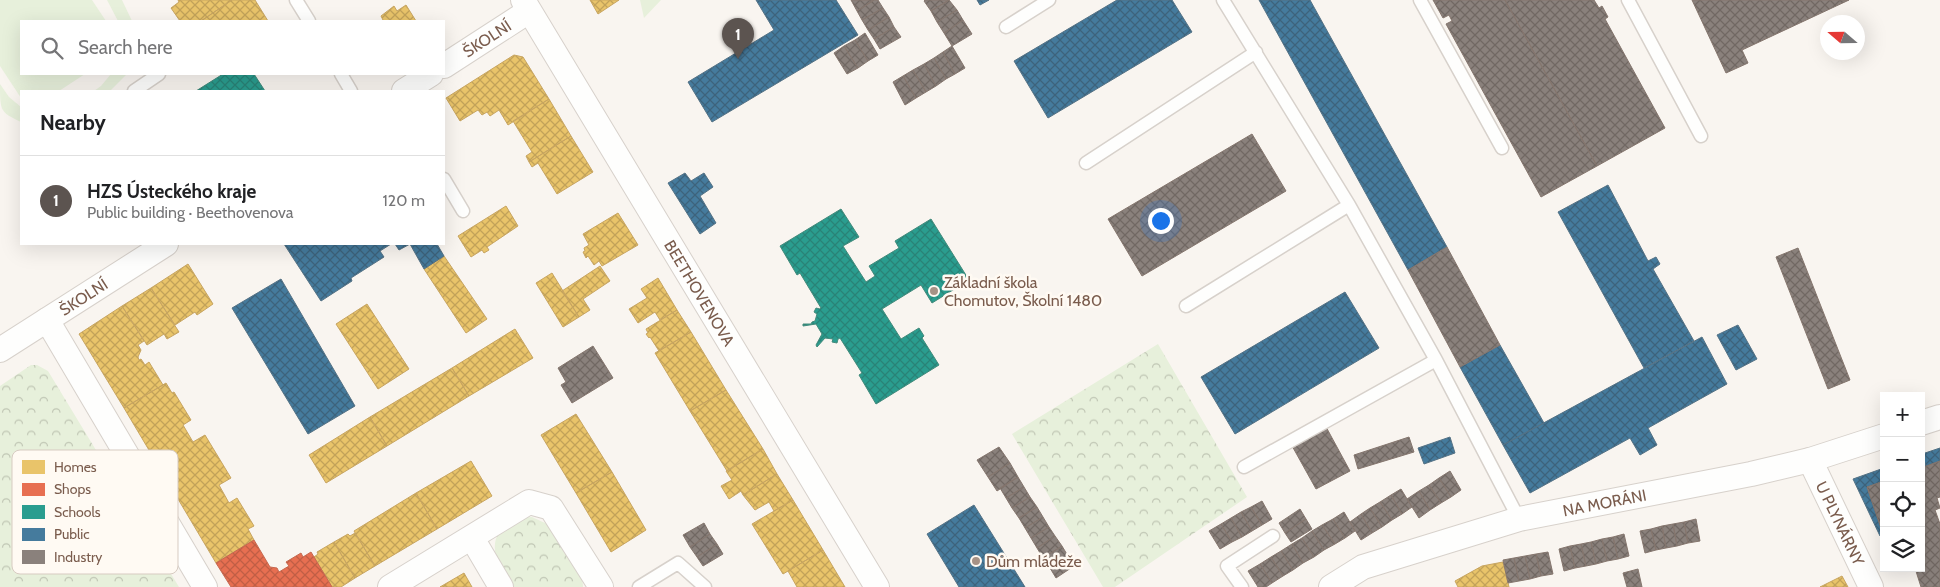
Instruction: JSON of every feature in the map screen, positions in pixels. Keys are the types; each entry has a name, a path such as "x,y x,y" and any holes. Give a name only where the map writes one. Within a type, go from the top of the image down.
{"street":[{"name":"ŠKOLNÍ","path":"445,65 526,6"},
{"name":"BEETHOVENOVA","path":"526,6 878,587"},
{"path":"406,90 429,75"},
{"name":"ŠKOLNÍ","path":"0,350 161,245"},
{"path":"46,320 123,450"},
{"path":"1925,422 1940,417"},
{"name":"NA MORÁNI","path":"1331,587 1363,567 1519,518 1751,474 1810,460 1881,437"},
{"name":"U PLYNÁRNY","path":"1810,460 1871,587"},
{"path":"390,587 529,502 551,508 602,587"},
{"path":"472,538 501,587"},
{"path":"178,542 205,587"}],"lane":[{"path":"296,0 308,20"},
{"path":"1006,27 1049,0"},
{"path":"1223,0 1349,205 1436,360 1519,518"},
{"path":"1420,0 1502,148"},
{"path":"1628,0 1701,136"},
{"path":"1086,163 1256,52"},
{"path":"135,90 158,75"},
{"path":"342,75 350,90"},
{"path":"445,181 463,211"},
{"path":"1186,306 1349,205"},
{"path":"1244,467 1436,360"},
{"path":"1242,587 1226,566 1273,536"},
{"path":"639,587 678,562 704,587"}],"green space":[{"path":"0,0 92,0 105,20 20,20 20,75 83,75 61,90 20,90 20,96 0,66"},
{"path":"107,0 122,0 132,20 117,20"},
{"path":"640,0 661,0 644,18"},
{"path":"110,75 126,75 111,90 95,90"},
{"path":"0,84 9,97 20,106 20,122 5,113 0,100"},
{"path":"1158,344 1247,497 1115,587 1103,587 1012,434"},
{"path":"31,365 37,365 48,371 96,450 12,450 12,574 171,574 179,587 0,587 0,386"},
{"path":"532,517 550,526 560,538 576,564 583,587 510,587 497,560 495,553 496,539 500,530 513,518"}],"building: Homes":[{"path":"178,0 232,0 202,20 179,20 171,8 179,2"},
{"path":"232,0 255,0 267,20 202,20"},
{"path":"590,0 619,0 598,14"},
{"path":"406,5 415,20 383,20 381,16 394,6 397,11"},
{"path":"514,55 523,57 549,99 508,125 499,110 490,116 487,112 482,115 478,110 460,121 446,98"},
{"path":"549,99 571,136 529,162 526,156 532,152 513,121"},
{"path":"571,136 593,172 557,194 538,163 532,167 529,162"},
{"path":"506,206 518,226 487,247 489,250 484,253 482,250 471,257 458,236"},
{"path":"618,213 638,245 602,266 599,261 594,265 588,256 586,258 583,252 585,251 584,248 589,245 583,234"},
{"path":"444,256 487,319 466,333 424,269"},
{"path":"188,264 213,304 197,315 195,312 175,325 151,288"},
{"path":"600,266 610,281 583,299 590,310 579,317 562,291"},
{"path":"552,273 579,317 563,327 536,283"},
{"path":"658,278 677,310 660,320 655,312 638,323 629,309 647,298 641,289"},
{"path":"151,288 179,332 167,339 164,334 147,345 122,306"},
{"path":"367,304 409,369 378,389 336,324"},
{"path":"122,306 144,341 138,345 141,350 138,357 139,360 141,359 145,365 149,362 163,385 124,408 79,334"},
{"path":"677,310 691,332 659,351 646,334 648,333 646,329"},
{"path":"515,329 533,358 469,396 452,368"},
{"path":"691,332 726,390 690,411 655,353"},
{"path":"452,368 469,396 387,446 370,417"},
{"path":"166,383 172,393 174,392 191,420 183,425 193,442 205,435 231,478 219,485 229,503 237,498 254,526 248,529 254,540 216,563 178,499 178,450 149,450 124,408"},
{"path":"726,390 763,449 727,471 690,411"},
{"path":"576,414 612,472 576,493 541,435"},
{"path":"370,417 387,446 326,483 309,455"},
{"path":"763,449 777,474 743,495 741,491 729,499 721,486 732,480 726,471"},
{"path":"471,461 492,496 437,529 416,493"},
{"path":"612,472 646,530 611,552 576,493"},
{"path":"777,474 793,500 774,511 769,502 755,510 743,495"},
{"path":"416,493 437,529 375,566 354,531"},
{"path":"793,500 823,550 783,574 752,524"},
{"path":"355,533 375,566 355,578 334,542 348,534 350,536"},
{"path":"334,542 355,578 341,587 332,587 314,557 318,554 317,552"},
{"path":"823,550 845,587 797,587 788,571"},
{"path":"1503,562 1509,587 1458,587 1455,581 1482,566"},
{"path":"464,573 472,587 440,587"},
{"path":"1842,576 1848,587 1820,587"}],"building: Shops":[{"path":"254,540 270,567 277,568 279,572 289,566 286,562 301,553 303,557 311,552 332,587 231,587 216,563"}],"building: Schools":[{"path":"221,75 255,75 264,90 198,90"},
{"path":"841,209 859,237 843,246 866,282 875,276 869,266 899,248 895,241 931,219 969,280 932,303 921,285 882,309 901,339 919,328 924,336 922,338 939,365 876,404 859,375 862,373 840,338 837,343 832,342 833,339 825,338 817,347 816,345 822,334 816,324 803,326 803,324 811,324 815,321 817,314 814,312 816,308 821,308 800,273 797,275 780,246"}],"building: Public":[{"path":"756,0 836,0 858,35 712,122 688,82 774,30"},
{"path":"977,0 989,0 980,5"},
{"path":"1117,0 1172,0 1192,32 1048,118 1014,61"},
{"path":"1259,0 1310,0 1447,247 1408,270"},
{"path":"685,173 691,181 704,173 713,187 700,196 716,223 700,234 668,183"},
{"path":"1608,185 1648,261 1656,257 1660,264 1653,269 1694,341 1644,368 1558,212"},
{"path":"285,245 389,245 380,251 384,257 351,278 352,281 321,301"},
{"path":"396,245 408,245 399,250"},
{"path":"411,245 438,245 444,256 424,269"},
{"path":"281,279 355,406 308,434 232,308"},
{"path":"1345,292 1379,348 1235,434 1201,377"},
{"path":"1738,325 1757,359 1736,370 1717,335"},
{"path":"1702,337 1727,384 1648,428 1657,445 1640,455 1630,438 1530,493 1503,445"},
{"path":"1500,345 1544,423 1503,445 1460,367"},
{"path":"1450,437 1455,453 1424,464 1418,448"},
{"path":"1940,448 1940,461 1926,466 1925,453"},
{"path":"1880,469 1880,482 1867,487 1880,525 1880,536 1853,479"},
{"name":"Dům mládeže","path":"974,505 1025,587 959,587 927,534"}],"building: Industry":[{"path":"851,0 874,0 857,11"},
{"path":"874,0 878,0 883,8 862,20 857,11"},
{"path":"925,0 949,0 931,11"},
{"path":"949,0 957,10 937,22 931,11"},
{"path":"1433,0 1505,0 1597,166 1541,197 1446,24 1452,21 1449,15 1443,18"},
{"path":"1505,0 1594,0 1599,8 1602,6 1608,17 1605,19 1665,128 1597,166"},
{"path":"1692,0 1849,0 1742,50 1748,63 1726,73"},
{"path":"883,8 889,17 868,30 862,20"},
{"path":"957,10 963,20 944,33 937,22"},
{"path":"889,17 894,27 874,39 868,30"},
{"path":"963,20 972,34 952,46 944,33"},
{"path":"894,27 901,37 880,49 874,39"},
{"path":"865,33 878,55 868,61 855,40"},
{"path":"855,40 868,61 858,68 844,46"},
{"path":"844,46 858,68 847,74 834,53"},
{"path":"952,46 965,68 955,74 943,52"},
{"path":"943,52 955,74 946,79 934,58"},
{"path":"934,58 946,79 936,86 924,64"},
{"path":"924,64 936,86 926,92 913,70"},
{"path":"913,70 926,92 916,98 903,76"},
{"path":"903,76 916,98 905,105 893,82"},
{"path":"1252,134 1286,191 1142,276 1108,219"},
{"path":"1447,247 1500,345 1460,367 1408,270"},
{"path":"1798,248 1850,380 1828,389 1776,257"},
{"path":"593,346 613,378 572,403 561,385 566,382 558,368"},
{"path":"1325,425 1350,471 1316,489 1291,444"},
{"path":"1409,437 1414,452 1358,469 1354,455"},
{"path":"999,447 1010,463 988,477 977,460"},
{"path":"1940,461 1940,497 1937,498 1940,508 1935,510 1940,524 1940,587 1921,587 1916,572 1925,572 1925,467"},
{"path":"1010,463 1018,477 997,491 988,477"},
{"path":"1450,471 1461,490 1451,497 1439,478"},
{"path":"1018,477 1024,487 1006,498 1000,488"},
{"path":"1439,478 1451,497 1441,503 1429,485"},
{"path":"1880,482 1880,525 1867,487"},
{"path":"1429,485 1441,503 1430,510 1419,491"},
{"path":"1024,487 1030,497 1012,508 1006,498"},
{"path":"1401,489 1412,507 1402,514 1391,495"},
{"path":"1419,491 1430,510 1419,518 1407,499"},
{"path":"1391,495 1402,514 1392,520 1380,502"},
{"path":"1030,497 1037,507 1019,518 1012,508"},
{"path":"1262,501 1272,519 1262,525 1251,507"},
{"path":"1380,502 1392,520 1382,527 1370,508"},
{"path":"1037,507 1043,517 1025,528 1019,518"},
{"path":"1251,507 1262,525 1252,531 1241,512"},
{"path":"1370,508 1382,527 1372,533 1361,514"},
{"path":"1300,509 1306,519 1285,533 1279,523"},
{"path":"1241,512 1252,531 1242,537 1231,518"},
{"path":"1344,512 1355,531 1345,538 1333,519"},
{"path":"1361,514 1372,533 1361,540 1350,522"},
{"path":"1043,517 1049,527 1031,538 1025,528"},
{"path":"1231,518 1242,537 1232,542 1221,524"},
{"path":"1306,519 1312,529 1291,542 1285,533"},
{"path":"1333,519 1345,538 1335,544 1322,525"},
{"path":"1696,519 1700,541 1688,543 1684,522"},
{"path":"1684,522 1688,543 1677,546 1673,524"},
{"path":"704,523 710,534 690,547 683,535"},
{"path":"1221,524 1232,542 1220,549 1209,531"},
{"path":"1673,524 1677,546 1666,548 1662,526"},
{"path":"1322,525 1335,544 1324,550 1312,531"},
{"path":"1662,526 1666,548 1656,550 1651,529"},
{"path":"1049,527 1055,536 1037,548 1031,538"},
{"path":"1651,529 1656,550 1645,553 1640,531"},
{"path":"1312,531 1324,550 1314,557 1302,538"},
{"path":"710,534 717,544 697,557 690,547"},
{"path":"1624,534 1629,556 1618,559 1613,537"},
{"path":"1055,536 1062,546 1043,558 1037,548"},
{"path":"1613,537 1618,559 1607,561 1602,539"},
{"path":"1302,538 1314,557 1303,563 1292,544"},
{"path":"1602,539 1607,561 1596,564 1591,542"},
{"path":"1591,542 1596,564 1586,566 1581,544"},
{"path":"717,544 723,554 703,566 697,557"},
{"path":"1292,544 1303,563 1293,570 1281,551"},
{"path":"1581,544 1586,566 1575,568 1570,546"},
{"path":"1062,546 1068,556 1050,568 1043,558"},
{"path":"1570,546 1575,568 1564,571 1559,549"},
{"path":"1281,551 1293,570 1283,576 1271,557"},
{"path":"1548,552 1553,574 1541,576 1536,554"},
{"path":"1536,554 1541,576 1530,579 1525,556"},
{"path":"1068,556 1074,566 1056,578 1050,568"},
{"path":"1525,556 1530,579 1519,581 1514,558"},
{"path":"1271,557 1283,576 1272,583 1260,564"},
{"path":"1514,558 1519,581 1508,583 1503,560"},
{"path":"1260,564 1272,583 1266,587 1258,587 1248,571"},
{"path":"1638,569 1642,587 1627,587 1623,573"}],"place":[{"name":"HZS Ústeckého kraje","path":"738,59"},
{"name":"Základní škola Chomutov, Školní 1480","path":"934,291"},
{"name":"Dům mládeže","path":"976,561"}]}
